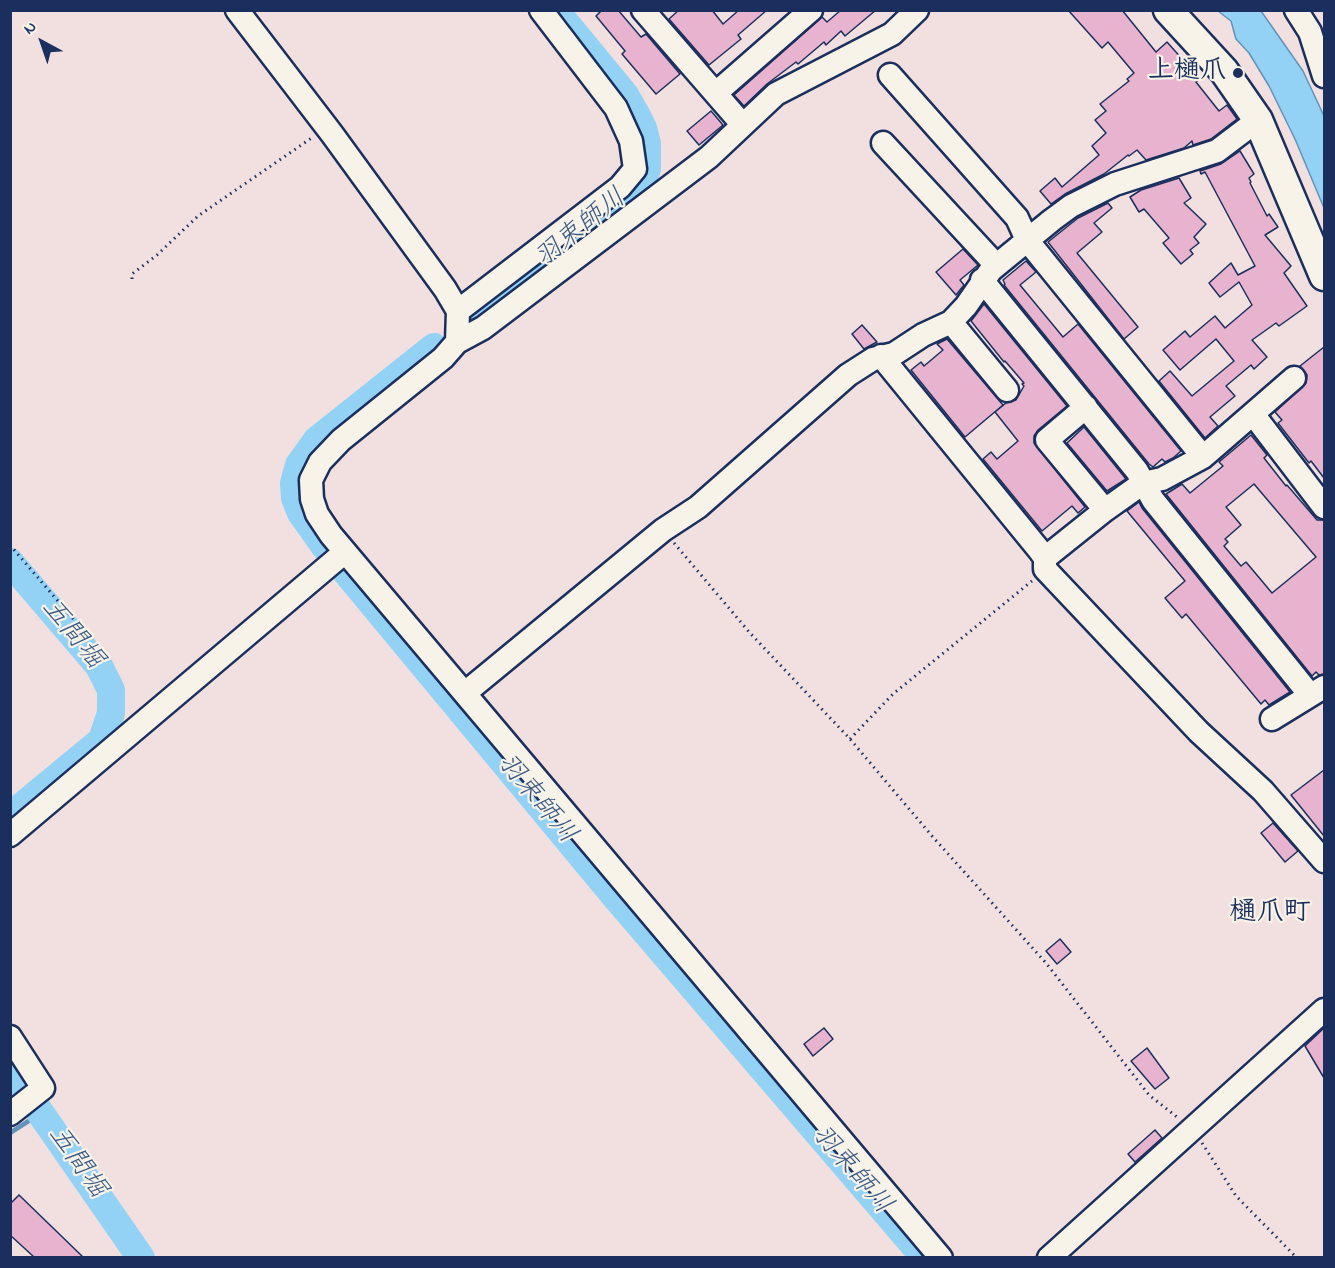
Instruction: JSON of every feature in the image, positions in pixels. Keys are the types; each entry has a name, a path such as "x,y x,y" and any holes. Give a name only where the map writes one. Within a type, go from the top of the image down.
{"main road":[{"path":"1168,10 1224,71 1258,120 1324,276"}],"street":[{"path":"237,10 445,289 458,310 457,342"},
{"path":"458,310 620,187 635,169 631,141 616,108 541,10"},
{"path":"716,93 811,10"},
{"path":"917,10 892,34 776,94 709,157 483,328 457,342 443,358 341,440 320,462 311,480 312,499 317,514 345,552 941,1257"},
{"path":"1296,10 1310,32 1324,76"},
{"path":"652,14 742,124"},
{"path":"890,75 1017,218 1027,240 1203,457"},
{"path":"465,693 663,530 698,507 848,375 881,356 894,354 922,335 951,322 966,306 989,272 1071,206 1114,184 1217,151 1258,120"},
{"path":"883,143 989,272 1086,406 1137,471 1153,500 1317,691 1272,719"},
{"path":"951,322 1007,390"},
{"path":"881,356 1045,564 1199,732 1263,792 1322,853"},
{"path":"1045,564 1105,510 1143,483 1162,478 1203,457 1294,378"},
{"path":"1086,406 1047,440 1105,510"},
{"path":"1253,414 1324,507"},
{"path":"10,835 345,552"},
{"path":"1049,1257 1324,1010"},
{"path":"10,1037 43,1088 12,1113"}],"path":[{"path":"132,279 132,274 157,255 216,201 294,152 326,127"},
{"path":"663,530 750,633 850,739 932,836 1046,963 1149,1095 1191,1129 1236,1196 1297,1257"},
{"path":"10,545 81,628"},
{"path":"850,739 893,694 1045,564"}],"water":[{"path":"1218,11 1261,11 1303,71 1324,116 1324,208 1295,139 1269,86 1249,53 1236,39 1231,21"}],"building":[{"path":"602,10 618,10 641,37 646,34 680,74 656,94 622,54 625,51 596,16"},
{"path":"679,10 712,10 723,24 739,10 767,10 738,35 741,39 709,65 669,19"},
{"path":"841,10 876,10 845,36 841,31 826,45 824,42 798,64 796,62 767,84 744,106 734,95 822,17 827,22"},
{"path":"1068,10 1122,10 1156,52 1167,42 1200,79 1196,82 1219,111 1227,105 1237,119 1211,139 1193,145 1192,141 1184,148 1146,160 1137,150 1104,174 1065,194 1051,204 1040,191 1055,178 1062,187 1099,155 1092,146 1106,133 1095,120 1106,111 1100,104 1129,81 1127,79 1134,73 1108,42 1102,48"},
{"path":"711,111 723,125 699,145 687,131"},
{"path":"1240,151 1254,174 1249,178 1250,183 1267,216 1269,214 1278,227 1265,235 1291,266 1284,273 1307,306 1279,326 1276,323 1252,340 1267,357 1254,369 1251,365 1226,386 1235,396 1210,417 1218,426 1205,438 1159,381 1170,371 1192,396 1234,361 1216,339 1180,370 1163,350 1185,331 1190,337 1215,316 1225,328 1252,305 1239,282 1220,297 1209,283 1231,263 1238,275 1255,266 1205,172 1201,174 1200,171 1221,164"},
{"path":"1179,178 1191,198 1184,203 1206,224 1194,237 1199,243 1190,250 1193,254 1181,264 1163,243 1169,238 1144,209 1139,212 1130,197 1141,190"},
{"path":"1108,203 1112,208 1094,223 1102,232 1077,253 1138,327 1124,339 1048,242 1078,218"},
{"path":"963,249 978,265 960,280 964,285 956,295 936,272"},
{"path":"1026,261 1036,272 1020,285 1063,337 1078,324 1181,451 1173,458 1165,462 1162,459 1153,467 1149,464 1004,285 1003,280"},
{"path":"984,304 1067,406 1038,430 1034,436 1034,443 1085,507 1078,513 1072,506 1042,531 983,459 991,452 997,459 1018,441 995,412 1006,403 1016,400 1024,386 1022,384 1024,383 971,321"},
{"path":"862,325 877,342 864,349 852,334"},
{"path":"947,339 1003,405 965,437 911,370 921,362 924,366 943,350 937,344"},
{"path":"1324,347 1324,478 1311,461 1309,463 1278,423 1282,420 1275,412 1306,383 1307,375 1300,366"},
{"path":"1084,427 1126,479 1107,491 1067,443"},
{"path":"1251,435 1267,455 1264,458 1286,486 1317,520 1324,520 1324,674 1319,675 1316,672 1312,676 1166,494 1182,484 1190,493 1223,466 1219,462","holes":["1254,484 1316,557 1272,593 1246,562 1241,566 1224,546 1228,542 1225,539 1241,525 1226,507"]},
{"path":"1139,502 1290,692 1269,705 1265,700 1261,704 1186,614 1182,618 1165,598 1185,581 1127,511"},
{"path":"1324,770 1324,836 1291,795"},
{"path":"1273,823 1298,851 1285,862 1261,833"},
{"path":"1060,939 1071,952 1057,964 1046,951"},
{"path":"824,1028 833,1039 813,1056 804,1044"},
{"path":"1324,1028 1324,1078 1305,1046"},
{"path":"1147,1048 1169,1078 1155,1089 1131,1061"},
{"path":"1155,1130 1162,1138 1135,1162 1128,1154"},
{"path":"19,1195 83,1257 34,1257 10,1235 10,1204"}],"waterway":[{"name":"羽束師川","path":"477,314 631,193 643,179 647,169 647,143 643,128 625,95 555,10"},
{"name":"羽束師川","path":"434,347 317,440 299,465 294,483 295,498 301,513 323,544 614,895 925,1258"},
{"name":"五間堀","path":"10,562 99,666 111,690 111,713 102,740 10,816"},
{"name":"五間堀","path":"10,1069 141,1258"},
{"path":"10,1133 41,1113"}],"place":[{"name":"上樋爪","path":"1238,73"}],"district":[{"name":"樋爪町","path":"1270,915"}]}
